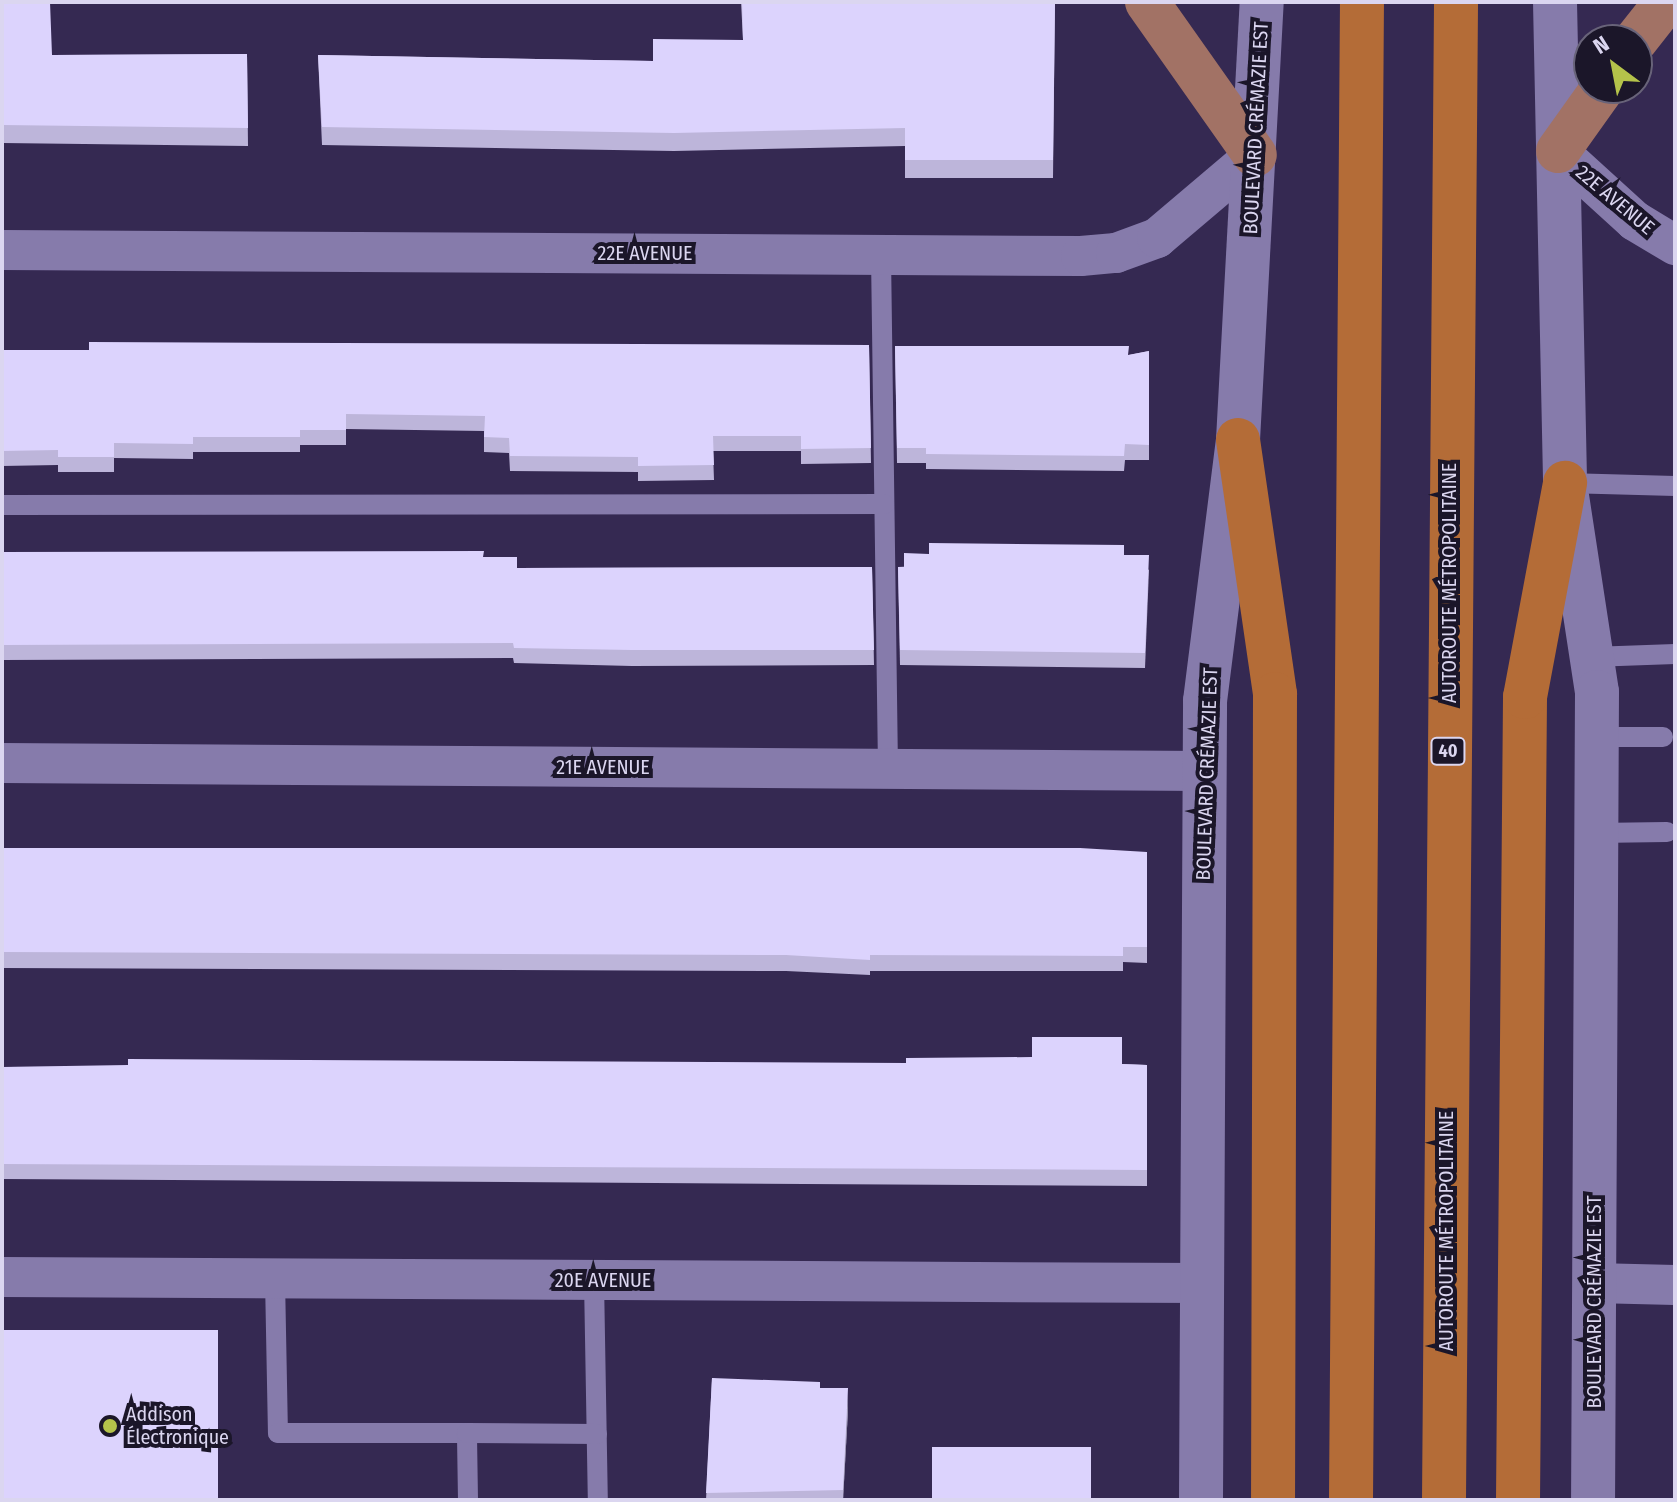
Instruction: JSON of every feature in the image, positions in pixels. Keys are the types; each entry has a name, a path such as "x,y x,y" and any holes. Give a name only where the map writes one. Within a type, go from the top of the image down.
{"highway":[{"path":"1351,1500 1362,2"},
{"name":"AUTOROUTE MÉTROPOLITAINE","path":"1444,1500 1456,2"},
{"path":"1238,440 1275,694 1273,1500"},
{"path":"1518,1500 1525,697 1565,483"}],"main road":[{"path":"1147,2 1255,155"},
{"name":"BOULEVARD CRÉMAZIE EST","path":"1201,1500 1205,701 1238,440 1262,2"},
{"name":"BOULEVARD CRÉMAZIE EST","path":"1555,2 1565,483 1591,657 1596,737 1593,1500"},
{"path":"1649,24 1666,2"},
{"path":"1558,151 1592,104"}],"street":[{"name":"22E AVENUE","path":"1558,151 1635,221 1675,245"},
{"name":"22E AVENUE","path":"2,250 881,255 1116,253 1169,229 1255,155"},
{"name":"21E AVENUE","path":"2,763 1204,771"},
{"name":"20E AVENUE","path":"2,1277 1203,1283"},
{"path":"1594,1283 1675,1285"}],"lane":[{"path":"881,255 888,769"},
{"path":"1565,483 1675,486"},
{"path":"2,505 884,504"},
{"path":"1591,657 1675,654"},
{"path":"1596,737 1663,737"},
{"path":"1596,833 1667,832"},
{"path":"275,1279 278,1433 597,1434"},
{"path":"594,1280 598,1500"},
{"path":"467,1433 468,1500"}],"building":[{"path":"2,2 50,2 52,55 247,54 248,128 2,125"},
{"path":"742,2 1055,2 1053,160 905,160 905,128 674,133 322,127 318,55 653,61 653,39 743,40"},
{"path":"89,342 869,345 871,448 801,449 801,436 713,436 714,465 638,466 638,457 510,456 509,438 484,437 485,416 346,414 346,430 300,430 300,437 193,437 193,444 114,443 114,457 58,457 58,450 2,451 2,350 89,350"},
{"path":"895,346 1129,346 1128,355 1149,351 1149,445 1125,444 1124,456 926,454 926,448 897,448"},
{"path":"929,543 1124,545 1124,555 1149,555 1145,653 900,650 898,567 904,567 904,553 929,554"},
{"path":"484,551 483,557 517,557 517,568 872,567 874,650 514,648 513,643 2,645 2,552"},
{"path":"2,848 1080,848 1147,852 1147,947 1123,947 1123,956 870,955 870,960 786,955 2,952"},
{"path":"1032,1037 1122,1037 1122,1064 1147,1065 1147,1170 2,1164 2,1067 128,1065 128,1059 906,1063 906,1058 1032,1057"},
{"name":"Addison Électronique","path":"2,1330 218,1330 218,1500 2,1500"},
{"path":"712,1378 820,1382 820,1388 848,1388 843,1490 706,1493"},
{"path":"932,1447 1091,1447 1091,1500 932,1500"}],"place":[{"name":"Addison Électronique","path":"110,1426"}]}
